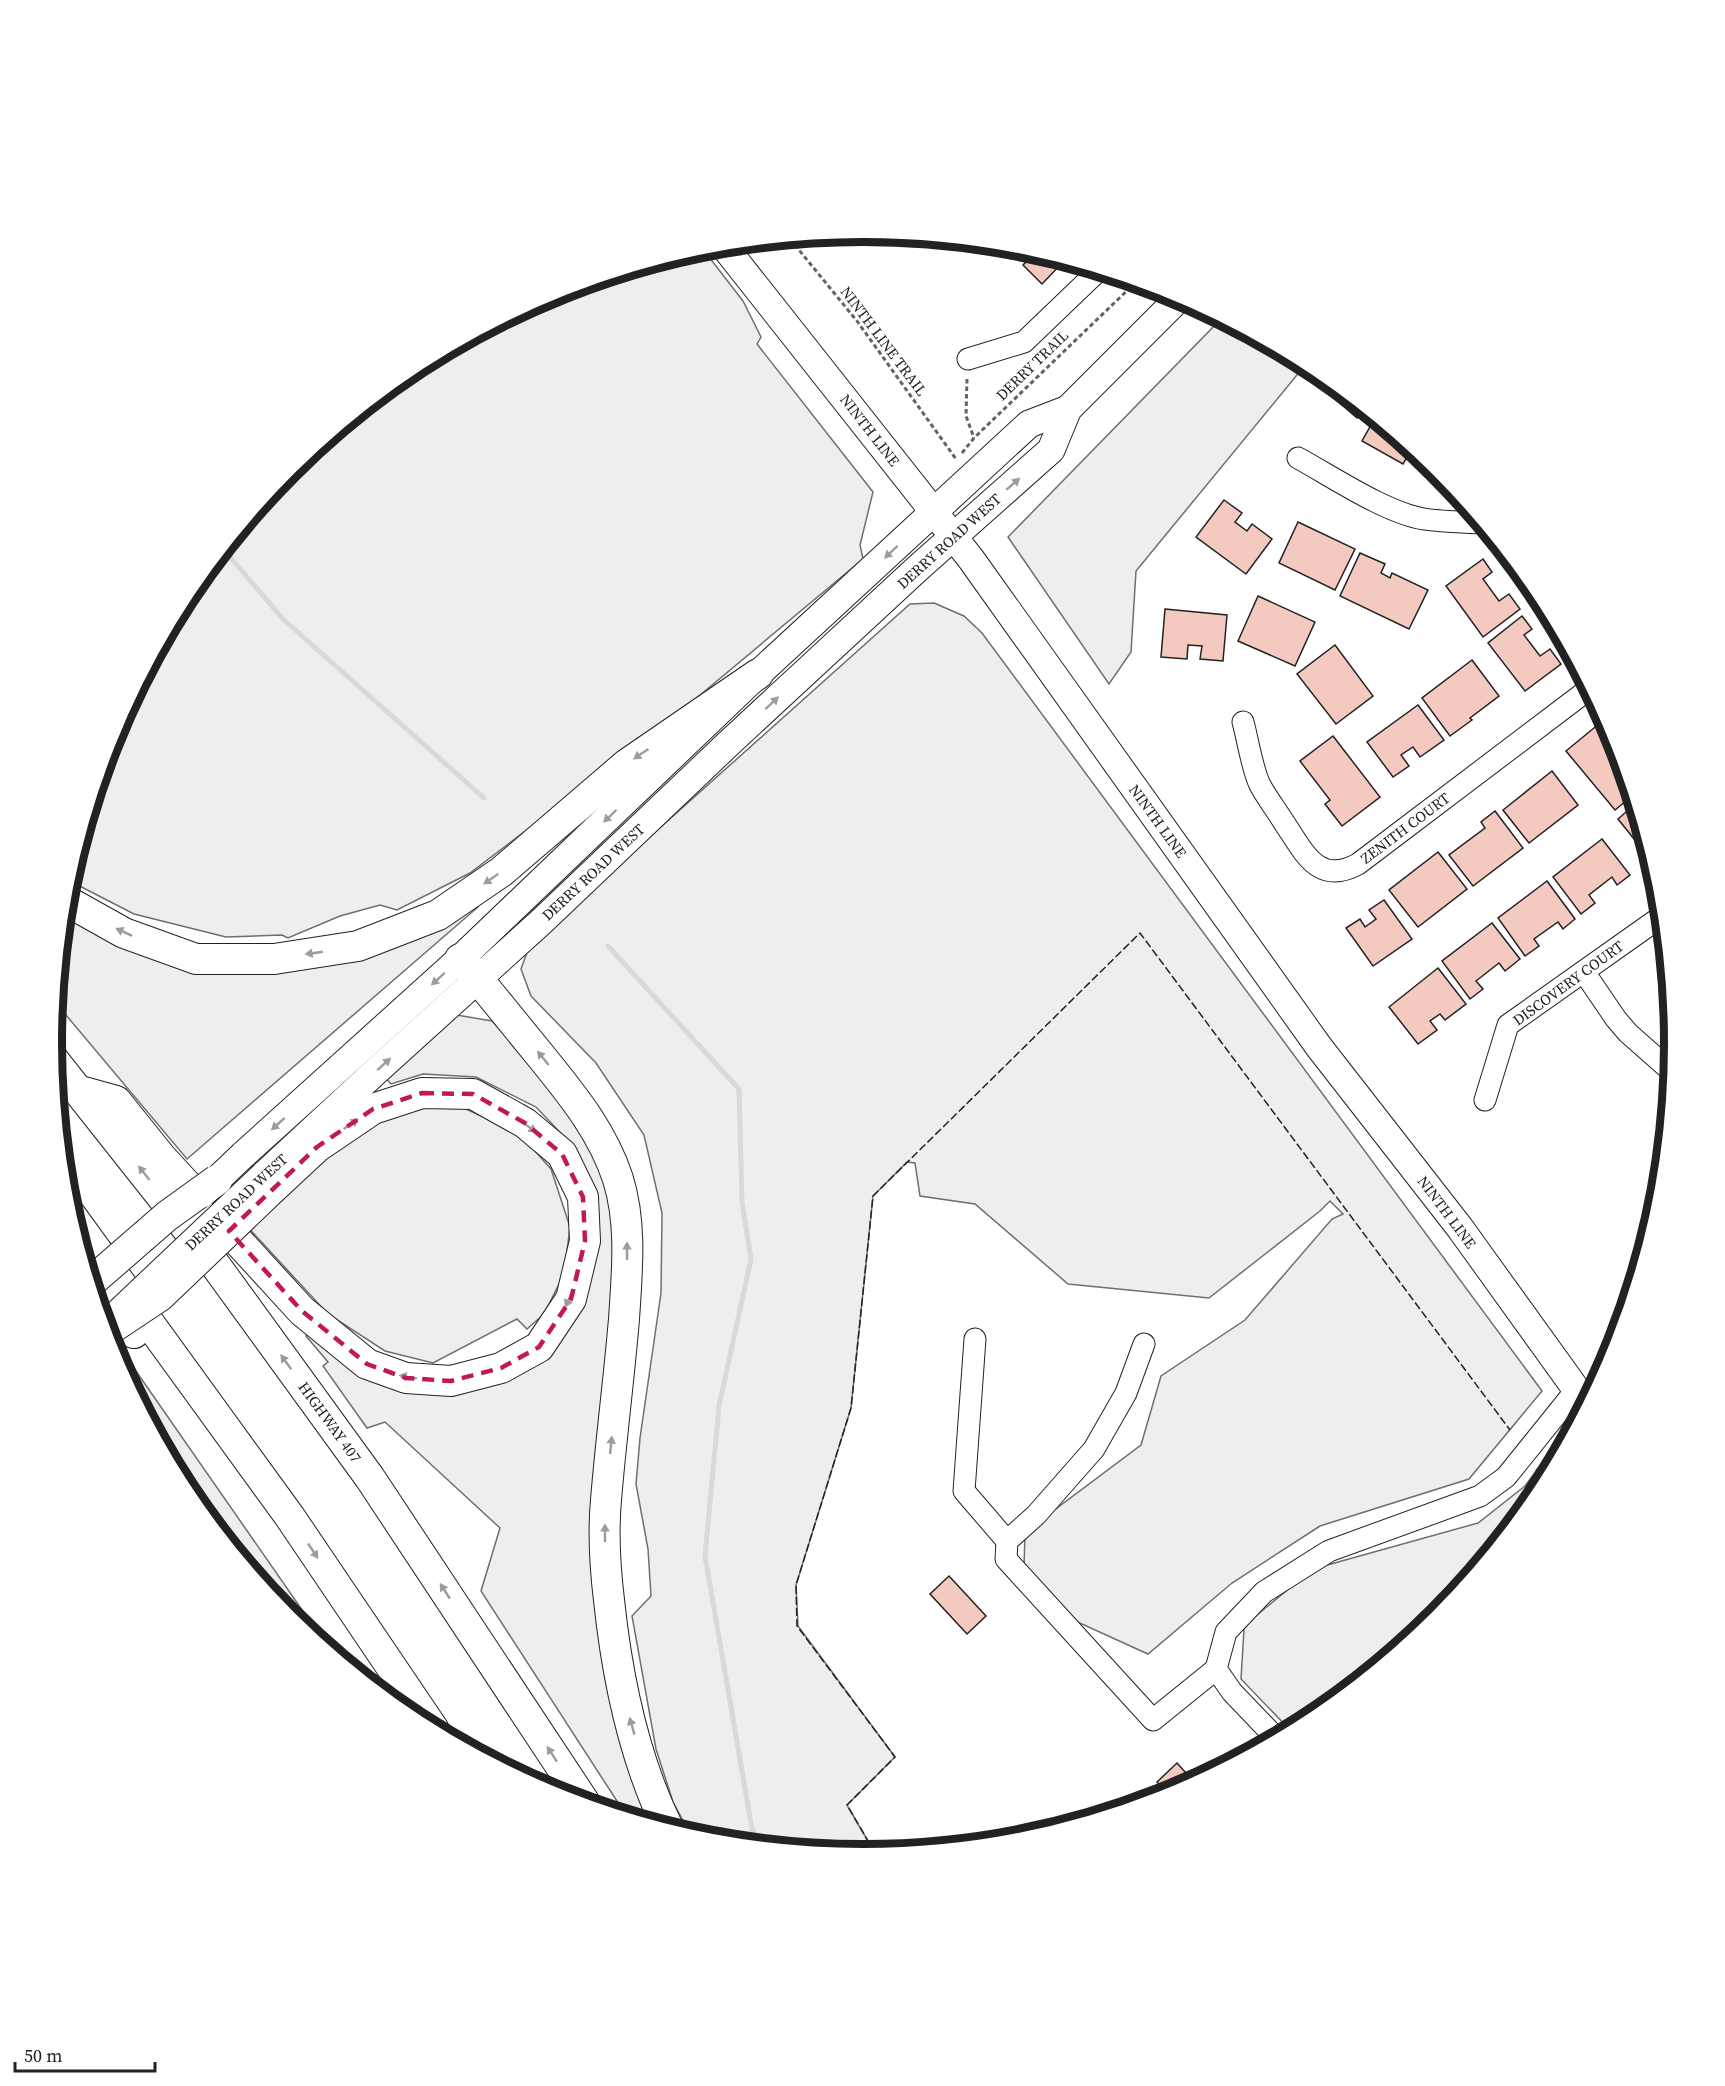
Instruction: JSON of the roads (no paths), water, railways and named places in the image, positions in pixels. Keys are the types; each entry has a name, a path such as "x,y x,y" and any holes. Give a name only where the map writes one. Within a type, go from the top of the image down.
{"highway":[{"path":"74,905 124,933 196,959 274,958 358,946 438,915 501,872 627,764 758,674"},
{"path":"469,969 580,1105 605,1145 627,1219 627,1276 621,1359 605,1503 605,1566 614,1643 628,1711 648,1782 664,1819"},
{"name":"HIGHWAY 407","path":"63,1070 208,1255 370,1478 577,1791"},
{"path":"80,1091 116,1101 161,1157 303,1311 367,1365 406,1378 451,1381 501,1368 539,1347 571,1299 585,1241 583,1197 562,1154 525,1123 473,1094 422,1093 373,1109 269,1182 160,1296 114,1327"},
{"path":"97,1277 167,1216 217,1180"},
{"path":"86,1235 290,1517 422,1712"},
{"path":"103,1297 290,1517"}],"main road":[{"name":"NINTH LINE","path":"730,253 953,536 1319,1047 1460,1228 1581,1396"},
{"name":"DERRY ROAD WEST","path":"101,1289 243,1155 469,969 1051,450 1068,409 1172,305"},
{"name":"DERRY ROAD WEST","path":"111,1320 269,1182 469,969 758,674 1029,424 1068,409"}],"street":[{"path":"968,359 1024,342 1093,276"},
{"path":"1298,458 1385,506 1404,514 1424,519 1471,522"},
{"name":"ZENITH COURT","path":"1243,722 1259,784 1305,854 1316,866 1331,871 1345,871 1358,864 1583,693"},
{"name":"DISCOVERY COURT","path":"1485,1100 1508,1025 1654,922"},
{"path":"1584,972 1628,1033 1663,1064"},
{"path":"975,1339 964,1491 1007,1541 1006,1559 1153,1720 1216,1669 1226,1632 1264,1592 1329,1551 1480,1496 1506,1477 1581,1396"},
{"path":"1007,1541 1036,1515 1094,1449 1126,1393 1144,1344"},
{"path":"1216,1669 1232,1692 1271,1732"}],"waterway":[{"path":"228,554 283,619 484,798"},
{"path":"608,946 739,1089 742,1202 751,1259 719,1406 705,1556 752,1829 756,1837"}]}
